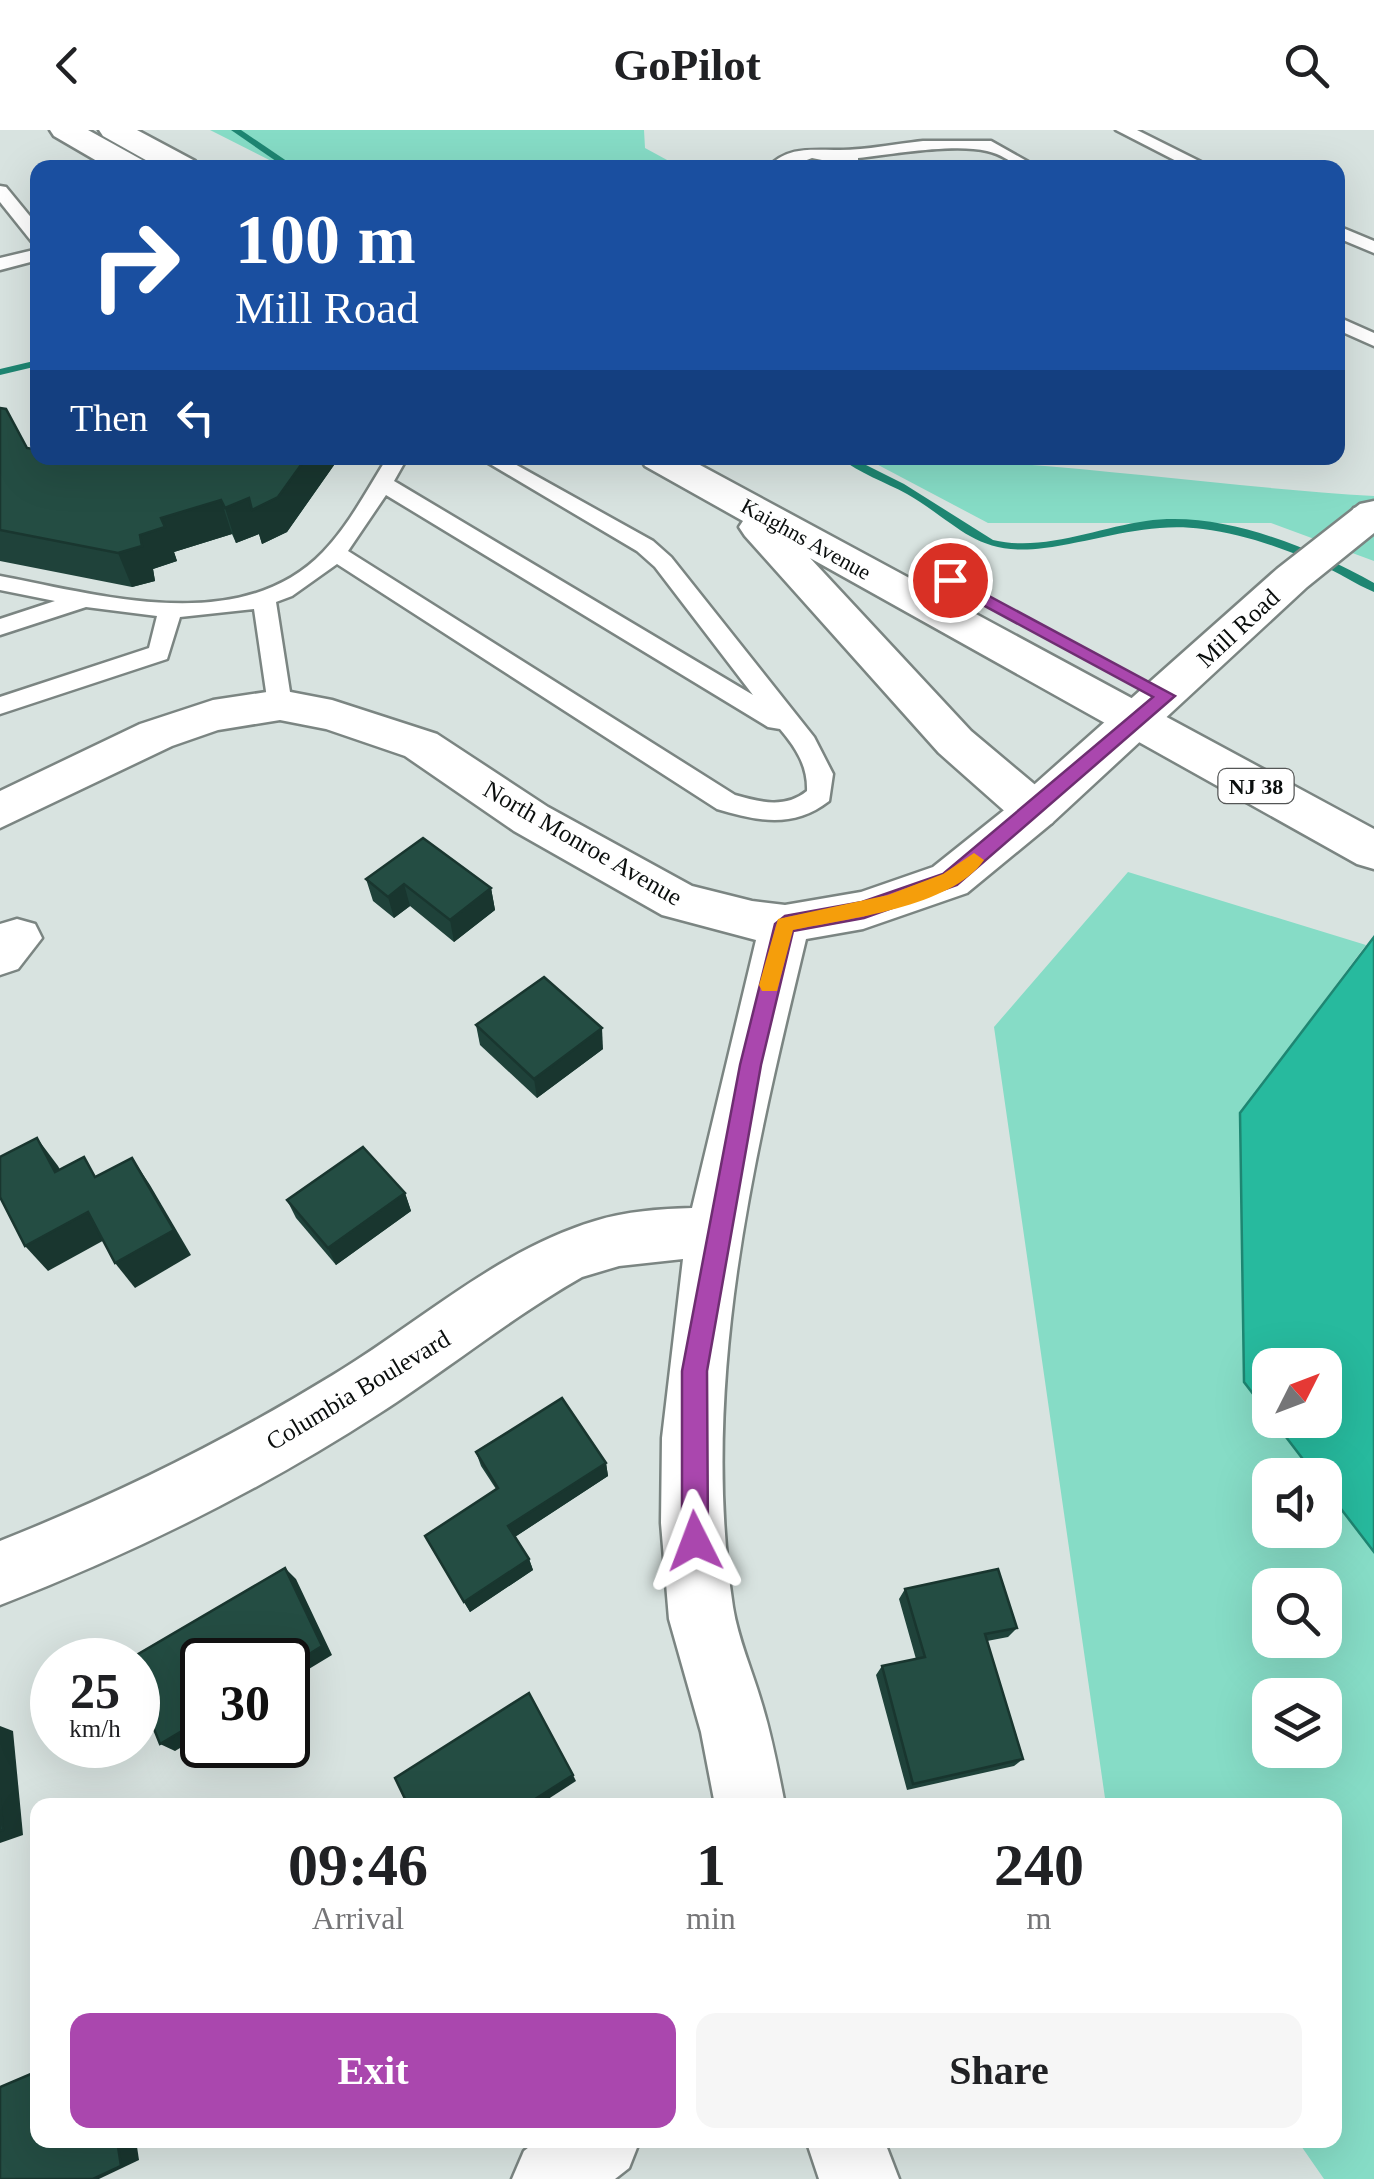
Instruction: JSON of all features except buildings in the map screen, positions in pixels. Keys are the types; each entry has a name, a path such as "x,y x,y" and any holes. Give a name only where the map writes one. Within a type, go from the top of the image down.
{"main road":[{"path":"64,130 118,160"},
{"path":"114,130 169,160"},
{"name":"Kaighns Avenue","path":"683,465 728,478 1152,708 1374,808"},
{"path":"728,478 955,742 1035,811"},
{"name":"Mill Road","path":"785,924 864,910 950,880 1152,708 1292,578 1372,516"},
{"name":"North Monroe Avenue","path":"0,811 156,735 213,716 280,705 332,714 421,746 531,819 678,902 785,924"},
{"name":"Kaighns Avenue","path":"1152,708 1374,851"},
{"path":"749,1798 731,1715 700,1609 692,1507 695,1371 757,1032 785,924"},
{"name":"Columbia Boulevard","path":"0,1573 200,1485 402,1366 563,1258 621,1239 718,1231"},
{"path":"552,2179 591,2148"},
{"path":"848,2148 859,2179"}],"lane":[{"path":"1124,130 1188,160"},
{"path":"793,160 807,154 923,146 991,146 1016,160"},
{"path":"836,155 846,160"},
{"path":"0,191 30,228"},
{"path":"1345,234 1374,248"},
{"path":"0,264 30,256"},
{"path":"1345,326 1374,340"},
{"path":"0,583 170,612 264,600 316,571 352,533 393,465"},
{"path":"334,552 726,802 772,815 806,808 820,795 820,774 796,732 723,644 663,562 645,546 502,465"},
{"path":"381,483 796,732"},
{"path":"0,627 86,600"},
{"path":"264,600 280,705"},
{"path":"0,706 159,653 170,612"}],"shaded area":[{"path":"210,130 644,130 645,148 667,160 269,160"},
{"path":"878,465 1030,465 1374,496 1374,561 1271,523 988,523"},
{"path":"1128,872 1366,945 1240,1113 1244,1382 1252,1392 1252,1438 1287,1438 1302,1458 1252,1458 1252,1548 1342,1548 1342,1510 1374,1552 1374,2179 1324,2179 1303,2148 1342,2148 1342,1798 1105,1798 994,1027"},
{"path":"1374,937 1374,1552 1342,1510 1342,1458 1302,1458 1287,1438 1342,1438 1342,1348 1252,1348 1252,1392 1244,1382 1240,1113"}],"waterway":[{"path":"235,130 281,160"},
{"path":"0,372 30,365"},
{"path":"859,465 911,492 990,543 1024,547 1149,524 1204,525 1295,550 1374,588"}],"slow traffic":[{"path":"769,985 785,924 890,902 950,880 974,860"}],"route":[{"path":"695,1541 695,1371 750,1065 785,924 864,910 950,880 1166,696 950,580"}]}
